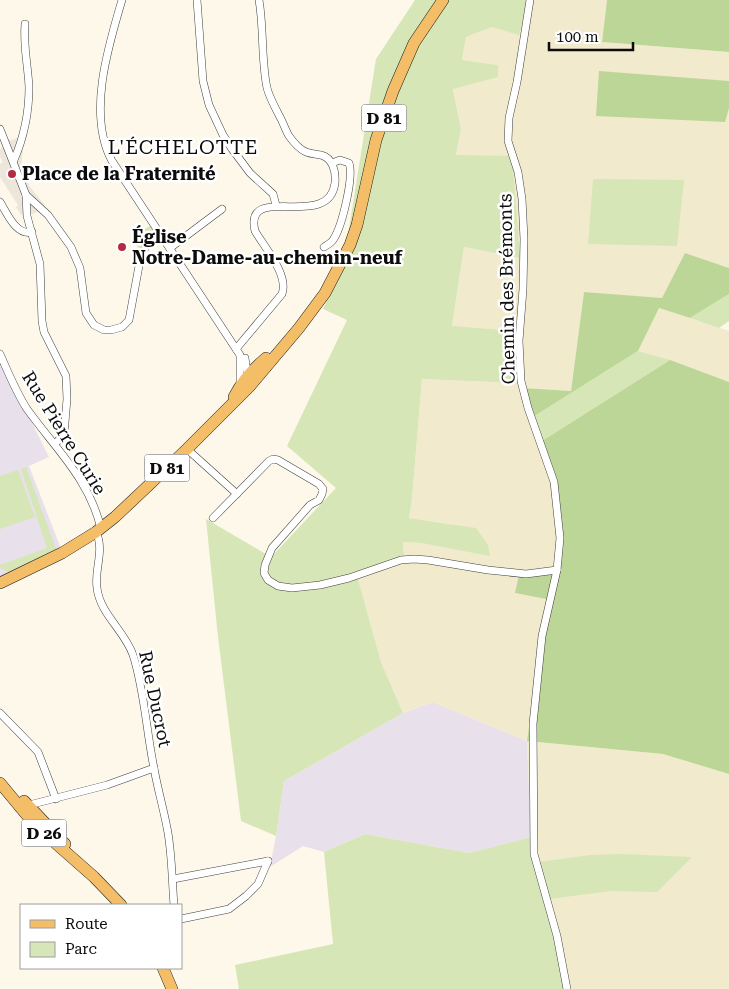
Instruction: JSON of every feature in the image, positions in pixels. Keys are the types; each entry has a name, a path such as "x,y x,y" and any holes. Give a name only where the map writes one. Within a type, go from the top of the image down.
{"main road":[{"name":"D 81","path":"244,380 286,342 325,293 350,245 357,225 376,140 393,91 414,43 442,0"},
{"name":"D 81","path":"0,583 44,563 98,530 186,449 230,405 244,380 261,362 286,342"},
{"name":"D 26","path":"0,776 120,904"},
{"name":"D 26","path":"0,783 41,830 94,877"},
{"path":"163,969 172,989"}],"street":[{"path":"122,0 105,67 100,110 101,130 105,147 112,161 240,354 250,361 261,362"},
{"path":"198,0 203,81 209,105 232,150 250,173 273,194 276,205"},
{"path":"244,380 240,354 284,289 282,275 255,232 255,218 264,208 276,205 309,207 325,200 334,188 335,173 332,163 326,156 299,148 289,136 271,99 266,78 259,0"},
{"name":"Chemin des Brémonts","path":"530,0 517,82 509,118 508,141 518,172 522,199 524,239 523,289 519,341 521,382 528,408 554,482 560,538 557,570 540,650 533,724 533,823 536,863 557,936 567,989"},
{"path":"14,160 23,137 29,88 24,34 25,24"},
{"path":"0,129 14,160 17,174 26,195 27,216 40,264 44,332 66,376 67,399 64,434 56,444"},
{"path":"8,147 23,137"},
{"path":"324,247 333,241 339,227 350,171 349,163 340,160 332,163"},
{"path":"26,195 48,215 71,247 80,268 86,313 94,325 104,330 118,330 129,320 141,255 147,245 160,234"},
{"path":"0,202 20,231 26,234 32,232"},
{"path":"27,216 36,204"},
{"path":"170,248 222,209"},
{"name":"Rue Pierre Curie","path":"0,354 27,408 56,444 87,489 98,530"},
{"path":"186,449 237,494"},
{"path":"213,518 273,459 278,460 319,484 323,489 319,500 310,505 272,548 268,556 264,573 268,580 278,586 292,588 320,585 349,578 401,560 414,559 526,574 557,570"},
{"name":"Rue Ducrot","path":"98,530 100,548 96,588 102,604 133,655 168,833 174,904"},
{"path":"0,713 38,752 56,799"},
{"path":"29,805 107,785 154,768"},
{"path":"172,879 268,861 258,884 229,909 182,919"}],"shaded area":[{"path":"528,0 607,0 602,42 729,52 729,268 685,253 662,299 584,292 571,391 524,388 558,492 559,573 515,593 546,599 527,741 433,702 403,713 381,662 358,579 404,557 403,542 421,543 490,555 451,524 409,518 422,379 516,383 452,327 464,247 519,258 456,155 461,129 453,88 498,65 462,60 466,37 492,27"},
{"name":"Place de la Fraternité","path":"21,134 27,135 23,149 21,169 30,187 45,205 40,211 25,217 21,215 16,207 18,205 0,177 0,164 3,162 0,157 0,149 3,147 0,137 12,140"},
{"path":"659,308 729,331 729,382 638,351"},
{"path":"0,359 49,457 29,466 63,554 0,585"},
{"path":"433,702 527,741 531,837 469,853 365,834 324,852 303,846 270,867 284,781 403,713"},
{"path":"527,741 663,754 729,774 729,989 571,989 531,837"}],"green space":[{"path":"415,0 528,0 519,35 492,27 466,37 462,60 498,65 498,77 453,89 461,129 456,155 512,156 520,258 464,247 452,326 514,331 516,383 422,379 409,518 476,528 488,545 490,556 421,543 403,542 404,557 358,579 381,662 403,713 284,781 276,836 241,821 218,637 206,519 271,557 336,488 287,446 347,320 323,309 344,260 376,59"},
{"path":"607,0 729,0 729,52 602,42"},
{"path":"599,71 729,81 729,108 725,122 596,116"},
{"path":"593,179 684,180 677,246 588,244"},
{"path":"150,226 153,231 152,236 139,252 133,236"},
{"path":"685,253 729,268 729,294 690,318 659,308 638,351 533,417 524,388 571,391 584,292 662,298"},
{"path":"729,294 729,321 719,328 690,318"},
{"path":"638,351 670,360 542,441 533,417"},
{"path":"670,360 729,382 729,774 663,754 527,741 546,599 515,593 519,575 559,573 562,532 542,441"},
{"path":"26,467 56,549 10,573 0,568 0,565 47,548 21,469"},
{"path":"18,470 35,517 0,529 0,476"},
{"path":"365,834 469,853 531,837 539,862 591,855 620,854 692,857 657,892 611,891 549,899 571,989 239,989 235,965 333,944 324,852"}],"place":[{"name":"Place de la Fraternité","path":"12,174"},
{"name":"Église Notre-Dame-au-chemin-neuf","path":"122,247"}],"district":[{"name":"L'ÉCHELOTTE","path":"183,147"}]}
